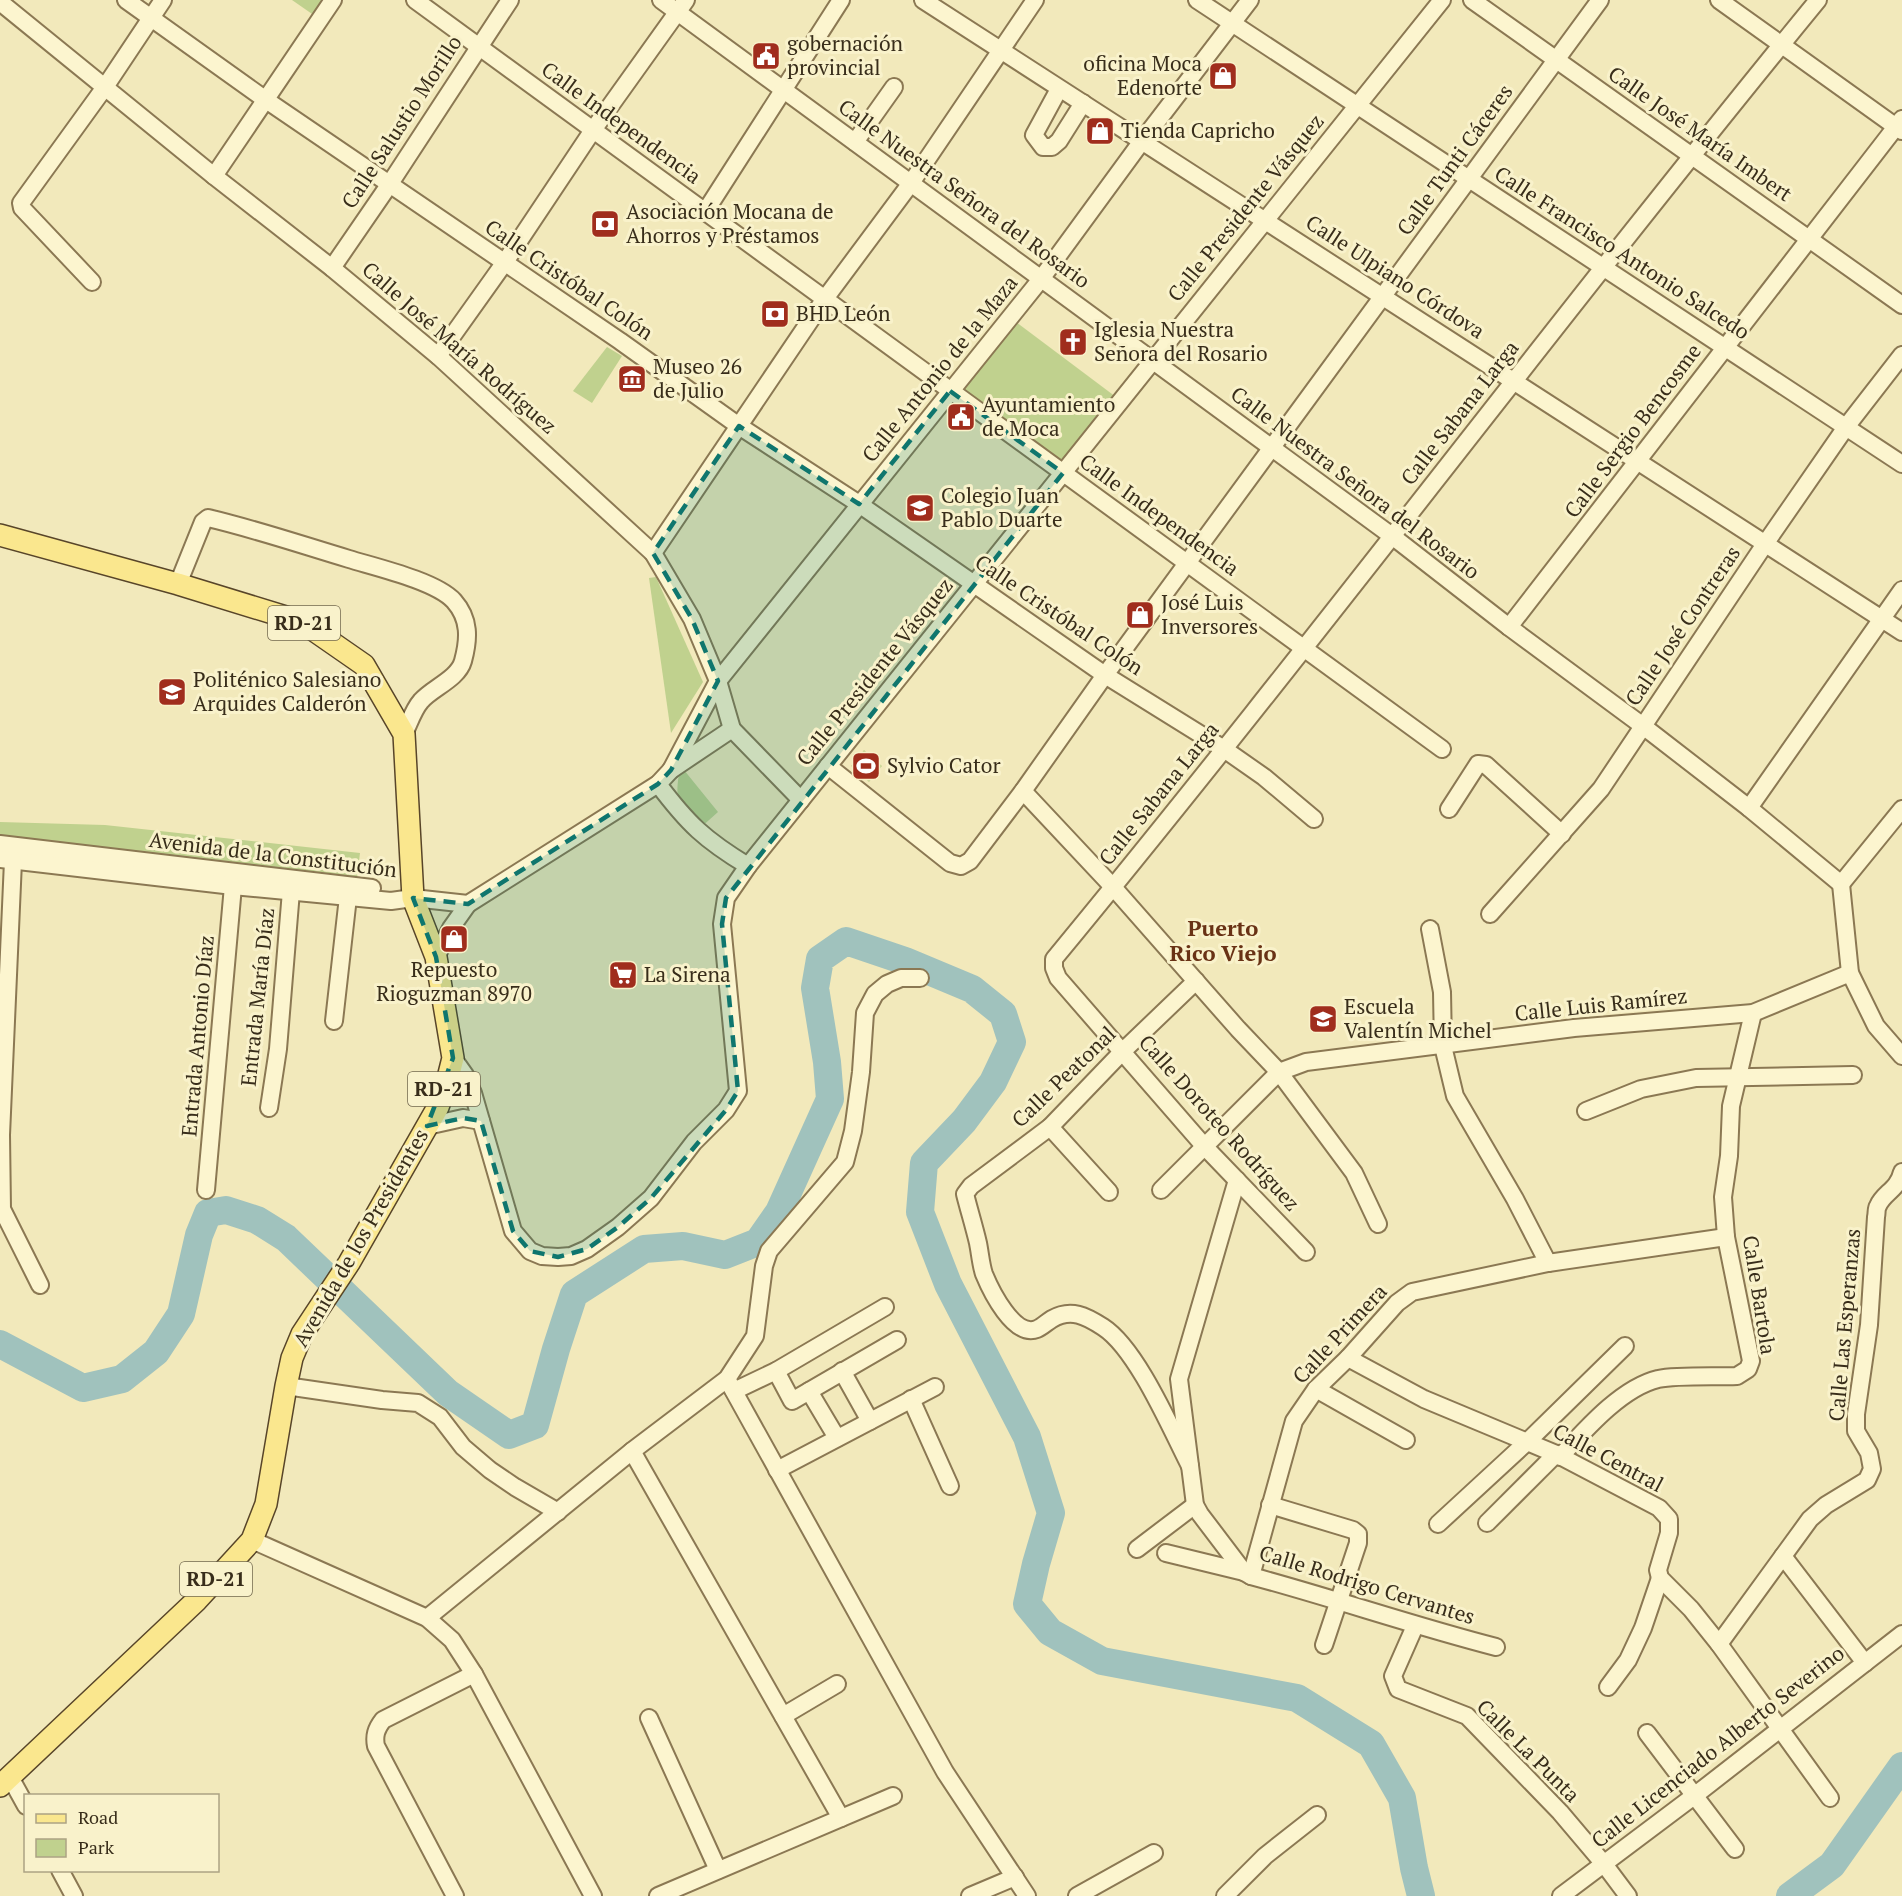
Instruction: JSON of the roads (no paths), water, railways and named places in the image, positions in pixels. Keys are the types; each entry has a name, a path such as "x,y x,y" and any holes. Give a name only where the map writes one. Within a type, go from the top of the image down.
{"main road":[{"name":"Avenida de los Presidentes","path":"0,535 303,622 364,665 404,734 413,898 436,957 453,1058 438,1107 349,1263 302,1334 292,1358 286,1386 266,1504 252,1540 197,1600 5,1782"}],"street":[{"name":"Calle Cristóbal Colón","path":"126,0 266,100 505,262 739,426 859,504 1105,675 1224,749 1264,777 1314,819"},
{"path":"92,282 21,208 21,205 105,87 163,0"},
{"path":"214,176 333,0"},
{"name":"Calle Independencia","path":"415,0 1442,748"},
{"name":"Calle Salustio Morillo","path":"332,267 389,185 510,0"},
{"name":"Calle Nuestra Señora del Rosario","path":"661,0 682,6 783,90 1392,536 1749,808 1840,884"},
{"path":"705,212 841,0"},
{"name":"Calle Ulpiano Córdova","path":"923,0 1902,632"},
{"path":"653,553 824,300 911,183 1035,0"},
{"name":"Calle Francisco Antonio Salcedo","path":"1197,0 1902,464"},
{"name":"Calle Antonio de la Maza","path":"671,770 718,681 1041,279 1142,141 1250,0"},
{"name":"Calle Presidente Vásquez","path":"453,1058 465,1075 473,1094 513,1231 530,1251 542,1256 558,1257 571,1256 587,1249 618,1227 651,1198 694,1142 726,1110 738,1091 722,924 726,898 748,866 1442,0"},
{"name":"Calle José María Imbert","path":"1472,0 1902,305"},
{"name":"Calle Tunti Cáceres","path":"828,766 950,862 961,866 970,861 1600,0"},
{"path":"1719,0 1900,125"},
{"name":"Calle Sabana Larga","path":"1054,968 1054,959 1224,749 1691,156 1818,0"},
{"name":"Calle José María Rodríguez","path":"0,2 214,176 332,267 438,356 653,553 692,619 718,681 732,729 801,800"},
{"path":"438,356 505,262 593,130 682,6"},
{"path":"855,142 894,87"},
{"path":"1059,89 1034,135 1043,147 1052,147 1059,141 1083,104"},
{"name":"Calle Sergio Bencosme","path":"1509,627 1808,238 1900,125"},
{"name":"Calle José Contreras","path":"1490,914 1601,789 1846,427 1902,355"},
{"path":"177,584 203,522 208,519 388,571 445,593 458,606 467,625 468,637 462,664 457,671 420,702 404,734"},
{"path":"1749,808 1902,590"},
{"name":"Calle Antonio de la Maza","path":"468,904 658,784 671,770 732,729"},
{"path":"1449,809 1478,764 1482,763 1562,834"},
{"path":"658,784 683,817 700,834 748,866"},
{"path":"1023,791 1113,887 1279,1072 1354,1173 1378,1224"},
{"path":"1902,809 1840,884 1850,973 1876,1026 1902,1056"},
{"name":"Avenida de la Constitución","path":"0,844 395,890 413,898"},
{"path":"7,860 1,1135 2,1209 40,1285"},
{"name":"Avenida de la Constitución","path":"7,860 348,897 391,901 413,898"},
{"name":"Entrada Antonio Díaz","path":"206,1190 233,886"},
{"name":"Entrada María Díaz","path":"269,1108 278,1049 291,891"},
{"path":"334,1021 348,897"},
{"path":"413,898 468,904 451,928 436,957"},
{"path":"1430,929 1442,992 1443,1046 1455,1096 1515,1199 1548,1263"},
{"name":"Calle Doroteo Rodríguez","path":"1054,968 1058,978 1205,1147 1306,1252"},
{"name":"Calle Luis Ramírez","path":"1279,1072 1306,1062 1574,1028 1753,1013 1850,973"},
{"path":"730,1385 755,1336 764,1266 769,1251 845,1162 853,1131 861,1072 865,1013 875,994 887,984 901,978 920,978"},
{"name":"Calle Peatonal","path":"1190,1466 1144,1377 1105,1328 1081,1315 1068,1312 1055,1317 1037,1329 1027,1331 1016,1325 1005,1312 984,1274 965,1194 971,1186 1050,1127 1123,1051 1196,981"},
{"name":"Calle Bartola","path":"1558,1455 1611,1406 1636,1388 1658,1379 1737,1376 1748,1369 1751,1361 1726,1238 1723,1197 1729,1156 1731,1106 1753,1013"},
{"path":"1161,1191 1279,1072"},
{"path":"1586,1111 1641,1089 1696,1078 1853,1075"},
{"path":"427,1126 463,1118 481,1121"},
{"path":"1050,1127 1109,1192"},
{"name":"Calle Las Esperanzas","path":"1719,1644 1810,1518 1826,1505 1867,1480 1872,1469 1869,1453 1856,1431 1856,1414 1869,1325 1878,1205 1898,1189 1902,1172"},
{"name":"Calle Rodrigo Cervantes","path":"1237,1180 1179,1378 1195,1505 1247,1574 1339,1600 1414,1626 1496,1647"},
{"name":"Calle Primera","path":"1247,1574 1294,1421 1316,1389 1348,1358 1397,1303 1412,1292 1548,1263 1726,1238"},
{"path":"427,1618 632,1451 730,1385 776,1371 885,1307"},
{"path":"776,1371 792,1401 897,1340"},
{"path":"1438,1524 1528,1442 1625,1346"},
{"name":"Calle Central","path":"1348,1358 1424,1399 1558,1455 1659,1508 1669,1519 1669,1533 1658,1570 1660,1578"},
{"path":"842,1371 870,1421"},
{"path":"730,1385 945,1772 1027,1896"},
{"path":"286,1386 418,1403 440,1417 463,1447 490,1470 558,1512"},
{"path":"777,1470 935,1387"},
{"path":"1316,1389 1406,1440"},
{"path":"809,1391 837,1438"},
{"path":"911,1399 950,1486"},
{"path":"632,1451 841,1818"},
{"path":"1487,1523 1558,1455"},
{"path":"1137,1549 1195,1505"},
{"path":"1270,1505 1353,1530 1358,1534 1358,1543 1324,1646"},
{"path":"252,1540 427,1618 452,1640 474,1674 593,1896"},
{"path":"1166,1553 1247,1574"},
{"path":"1783,1556 1865,1662"},
{"path":"1608,1687 1628,1660 1643,1628 1660,1578 1691,1609 1719,1644 1830,1798"},
{"name":"Calle La Punta","path":"1414,1626 1393,1676 1398,1689 1467,1716 1560,1812 1628,1896"},
{"name":"Calle Licenciado Alberto Severino","path":"1561,1896 1902,1634"},
{"path":"455,1896 376,1746 375,1740 378,1726 383,1720 474,1674"},
{"path":"783,1716 837,1684"},
{"path":"649,1718 718,1870"},
{"path":"1647,1733 1735,1849"},
{"path":"5,1782 24,1804"},
{"path":"658,1896 893,1796"},
{"path":"1225,1896 1265,1856 1317,1815"},
{"path":"1077,1896 1154,1852"},
{"path":"61,1872 74,1896"},
{"path":"973,1896 1015,1877"}],"waterway":[{"path":"0,1344 83,1388 122,1379 156,1352 181,1314 199,1235 208,1213 226,1210 257,1220 286,1238 448,1393 509,1435 535,1425 574,1294 644,1249 683,1246 725,1255 758,1242 779,1212 830,1099 827,1062 815,988 820,959 846,941 905,961 972,989 1003,1014 1012,1042 993,1082 964,1121 924,1163 920,1212 948,1284 1027,1437 1051,1513 1027,1604 1050,1632 1102,1661 1297,1698 1371,1744 1402,1798 1421,1896"},
{"path":"1790,1896 1832,1865 1902,1766"}],"place":[{"name":"gobernación provincial","path":"766,56"},
{"name":"oficina Moca Edenorte","path":"1223,76"},
{"name":"Tienda Capricho","path":"1100,131"},
{"name":"Asociación Mocana de Ahorros y Préstamos","path":"605,224"},
{"name":"BHD León","path":"775,314"},
{"name":"Iglesia Nuestra Señora del Rosario","path":"1073,342"},
{"name":"Museo 26 de Julio","path":"632,379"},
{"name":"Ayuntamiento de Moca","path":"961,417"},
{"name":"Colegio Juan Pablo Duarte","path":"920,508"},
{"name":"José Luis Inversores","path":"1140,615"},
{"name":"Politénico Salesiano Arquides Calderón","path":"172,692"},
{"name":"Sylvio Cator","path":"866,766"},
{"name":"Repuesto Rioguzman 8970","path":"454,939"},
{"name":"La Sirena","path":"623,975"},
{"name":"Escuela Valentín Michel","path":"1323,1019"}],"district":[{"name":"Puerto Rico Viejo","path":"1223,940"}]}
